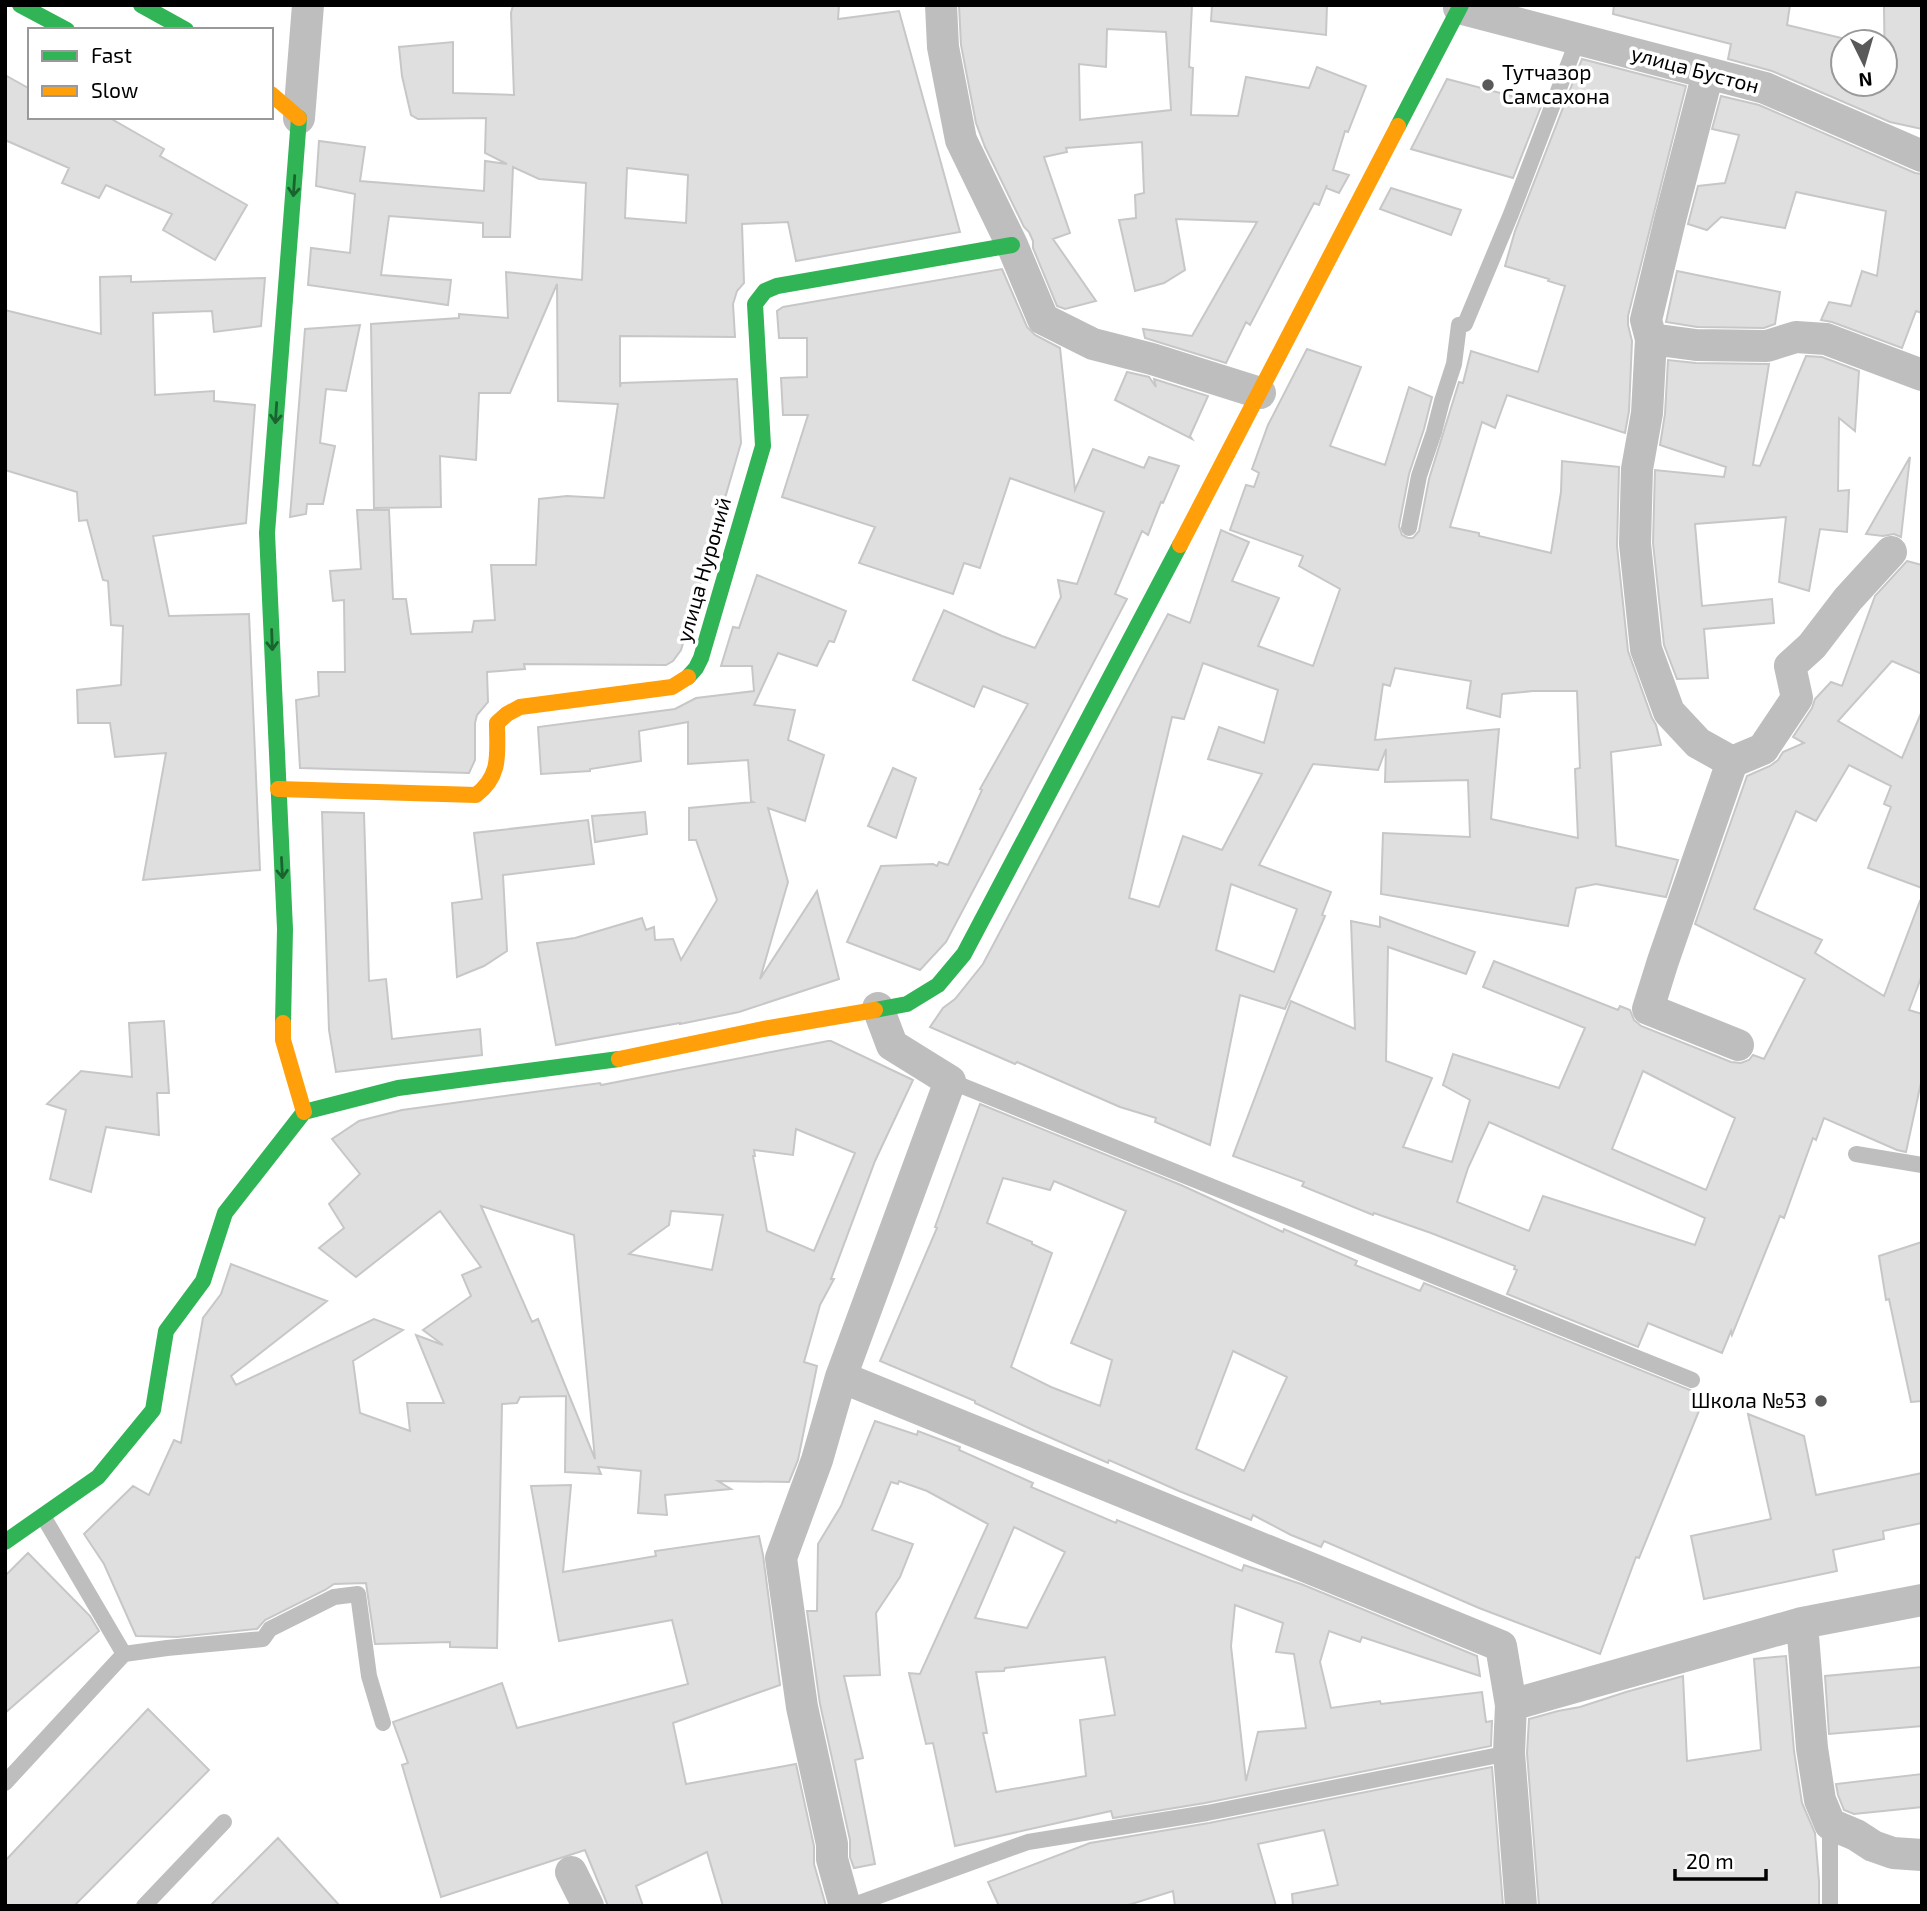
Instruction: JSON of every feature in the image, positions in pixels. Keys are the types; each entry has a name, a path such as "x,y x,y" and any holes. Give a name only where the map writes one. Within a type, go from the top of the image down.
{"street":[{"path":"20,5 63,28"},
{"path":"142,5 182,28"},
{"path":"304,1112 284,1040 285,929 267,533 285,115 308,5"},
{"path":"941,5 943,47 961,140 1012,244 1043,319 1093,344 1152,359 1260,393"},
{"path":"5,1542 98,1477 153,1410 166,1331 203,1281 225,1213 304,1112 398,1088 631,1057 763,1029 907,1004 937,985 964,954 1460,7"},
{"name":"улица Бустон","path":"1460,7 1765,88 1922,156"},
{"path":"1708,73 1646,320 1651,340 1647,413 1637,469 1635,544 1646,649 1669,712 1698,743 1732,762"},
{"path":"273,97 285,115"},
{"name":"улица Нуроний","path":"278,789 476,795 488,788 496,773 497,723 507,714 520,707 672,687 684,680 696,670 701,658 763,446 755,304 765,291 777,286 1012,244"},
{"path":"1651,340 1696,345 1767,346 1796,337 1826,339 1922,375"},
{"path":"1738,1045 1648,1009 1732,762 1763,749 1797,698 1790,666 1812,646 1891,552"},
{"path":"845,1906 832,1859 832,1844 802,1707 781,1558 817,1460 841,1377 950,1081 892,1045 878,1008"},
{"path":"841,1377 1501,1646 1511,1705 1509,1753 1521,1906"},
{"path":"1511,1705 1802,1623 1922,1600"},
{"path":"1802,1623 1814,1761 1820,1800 1830,1824 1893,1853 1922,1855"},
{"path":"571,1872 588,1906"}],"lane":[{"path":"1409,528 1419,476 1454,364 1459,325 1465,324 1496,250 1578,39"},
{"path":"950,1081 1692,1380"},
{"path":"1856,1154 1922,1165"},
{"path":"43,1516 124,1654"},
{"path":"5,1783 124,1654 263,1640 270,1629 334,1597 358,1594 369,1676 383,1723"},
{"path":"851,1906 1028,1842 1207,1813 1509,1753"},
{"path":"144,1906 224,1822"},
{"path":"1830,1824 1830,1906"}],"building":[{"path":"513,5 839,5 838,19 899,11 960,232 796,261 788,222 742,224 744,283 737,291 733,304 735,337 620,336 620,387 621,383 737,379 741,443 681,650 673,661 666,665 524,664 525,669 487,672 488,702 477,715 475,760 469,773 300,768 296,700 319,696 318,672 345,672 344,600 333,601 330,571 361,569 357,510 389,510 393,599 406,599 411,634 472,632 474,621 495,620 491,565 536,565 539,499 567,496 604,498 618,404 558,401 557,284 510,393 479,393 476,460 440,456 441,507 374,508 371,324 459,318 459,314 508,318 506,272 582,280 586,183 539,179 513,167 510,237 483,237 483,223 389,216 381,275 451,280 448,305 308,285 311,248 350,253 355,194 316,186 319,141 365,147 360,181 484,191 485,161 507,164 485,153 486,118 418,119 411,115 399,47 453,42 453,93 514,95","holes":["627,168 688,175 686,223 625,218"]},
{"path":"959,5 1192,5 1189,67 1193,68 1191,115 1238,116 1246,77 1309,88 1317,67 1366,86 1348,132 1345,131 1333,170 1349,175 1339,193 1326,188 1327,185 1319,205 1314,203 1250,325 1246,322 1226,363 1145,338 1143,329 1192,336 1257,222 1176,219 1185,270 1164,283 1135,291 1119,220 1136,218 1135,195 1144,193 1142,142 1066,148 1067,152 1044,157 1070,233 1053,239 1096,301 1065,309 1057,306 1033,248 1033,241 985,147 976,123 961,45","holes":["1107,29 1166,32 1171,110 1080,120 1079,64 1106,67"]},
{"path":"1212,5 1327,5 1326,35 1211,21"},
{"path":"1614,5 1790,5 1787,25 1829,35 1829,96 1772,71 1728,59 1731,44 1613,14"},
{"path":"1884,5 1922,5 1922,129 1890,122 1834,98 1899,98 1899,28 1884,28"},
{"path":"1582,59 1686,86 1628,316 1632,341 1629,411 1625,433 1507,395 1495,428 1482,422 1450,527 1551,553 1561,492 1562,461 1619,467 1617,546 1628,651 1661,745 1611,752 1616,846 1678,860 1666,897 1596,884 1576,888 1568,926 1381,894 1383,833 1470,837 1468,780 1385,782 1386,749 1378,770 1313,764 1259,865 1331,892 1322,915 1325,916 1285,1009 1240,995 1210,1145 1155,1122 1156,1118 1120,1107 930,1027 943,1008 955,999 983,964 1168,614 1190,623 1221,530 1249,542 1232,581 1279,598 1258,646 1313,666 1340,589 1299,566 1303,556 1230,530 1246,485 1254,487 1259,473 1252,469 1268,425 1307,349 1361,367 1330,446 1385,465 1409,387 1432,397 1409,474 1399,526 1402,535 1408,538 1413,538 1419,531 1429,479 1459,382 1463,383 1471,351 1538,372 1565,286 1505,266 1515,231","holes":["1203,663 1278,690 1264,743 1219,727 1208,759 1262,774 1222,850 1183,836 1159,907 1129,898 1172,717 1184,719","1395,668 1471,681 1467,708 1500,717 1502,694 1577,691 1580,768 1575,769 1578,838 1491,819 1499,729 1375,740 1383,684 1390,686","1231,884 1297,909 1274,972 1216,950"]},
{"path":"5,75 28,88 28,119 112,119 164,149 160,156 247,205 215,260 163,230 172,214 106,185 99,198 62,183 69,168 5,140"},
{"path":"1447,79 1542,104 1513,178 1411,149"},
{"path":"1721,96 1759,105 1922,174 1922,313 1916,311 1902,348 1821,320 1829,302 1851,306 1862,271 1877,276 1886,211 1796,192 1785,228 1721,217 1707,230 1688,224 1698,186 1725,183 1739,135 1712,129"},
{"path":"1391,188 1461,210 1451,235 1380,209"},
{"path":"1002,269 1027,327 1035,335 1060,348 1075,490 1093,449 1144,468 1149,457 1179,466 1148,535 1142,531 1115,594 1127,599 946,942 920,970 847,942 881,866 937,866 939,862 948,865 982,790 980,789 1028,704 983,686 974,707 913,680 944,610 1035,648 1061,597 1058,580 1077,584 1104,512 1010,478 980,568 964,563 953,594 859,563 875,527 782,497 808,415 783,415 781,378 807,377 807,338 779,338 777,311 783,307"},
{"path":"1677,271 1780,292 1775,324 1764,328 1697,327 1666,322"},
{"path":"131,276 131,282 265,278 261,326 214,332 212,311 153,313 155,395 214,391 214,401 255,405 246,523 153,536 169,616 249,614 260,870 143,880 166,753 115,757 110,723 78,723 77,690 121,685 123,626 111,625 108,581 103,580 87,520 79,521 77,492 5,470 5,310 101,334 100,277"},
{"path":"360,325 346,391 326,389 320,443 335,446 323,504 307,504 306,514 290,517 305,329"},
{"path":"1806,356 1822,357 1859,371 1855,431 1839,418 1838,491 1849,490 1847,532 1820,529 1809,591 1779,582 1786,517 1695,524 1702,606 1772,599 1774,623 1704,629 1708,678 1677,679 1664,645 1653,543 1655,470 1724,477 1726,467 1660,445 1668,360 1769,364 1753,465 1760,466"},
{"path":"1127,372 1149,377 1156,387 1154,379 1208,396 1190,436 1192,439 1115,400"},
{"path":"1910,457 1901,537 1894,534 1866,534"},
{"path":"1907,561 1922,565 1922,674 1892,661 1838,721 1902,758 1922,711 1922,888 1868,868 1891,807 1884,804 1891,786 1849,765 1816,821 1796,811 1754,909 1822,940 1815,953 1884,996 1920,901 1922,902 1922,975 1909,1010 1922,1014 1922,1078 1906,1152 1824,1118 1816,1140 1813,1138 1784,1218 1780,1216 1732,1335 1731,1331 1722,1353 1648,1323 1638,1347 1507,1294 1517,1270 1514,1269 1515,1266 1431,1233 1374,1213 1373,1215 1302,1186 1304,1182 1233,1156 1291,1001 1355,1029 1351,921 1380,927 1380,917 1475,952 1466,974 1388,947 1386,1061 1432,1078 1403,1147 1452,1162 1470,1100 1443,1085 1453,1054 1559,1088 1585,1028 1483,987 1494,961 1618,1010 1620,1006 1630,1010 1634,1020 1641,1026 1731,1062 1741,1063 1753,1055 1764,1059 1805,979 1695,924 1747,776 1770,766 1783,752 1804,743 1793,737 1815,699 1831,682 1842,686 1875,596","holes":["1643,1071 1735,1118 1706,1190 1612,1149","1489,1122 1705,1218 1695,1245 1543,1196 1529,1231 1457,1202 1468,1168"]},
{"path":"757,575 846,611 834,642 829,641 817,666 778,653 754,705 795,710 788,740 824,755 805,821 768,808 788,882 760,979 817,891 839,979 739,1012 556,1045 537,943 575,938 642,918 646,930 654,927 655,940 673,939 681,960 717,900 696,840 689,840 689,808 753,802 748,760 688,764 688,722 639,731 641,761 590,771 541,774 538,727 675,709 696,698 754,691 752,666 721,666 733,627 739,628"},
{"path":"893,768 916,778 896,838 868,826"},
{"path":"322,812 364,813 369,981 386,979 392,1039 480,1029 482,1055 336,1072 329,1030"},
{"path":"645,812 647,834 595,842 592,816"},
{"path":"588,820 594,864 503,875 507,951 484,966 457,977 452,903 482,899 474,833"},
{"path":"164,1021 169,1093 157,1093 159,1135 106,1127 91,1192 50,1179 66,1110 47,1104 81,1071 132,1077 129,1023"},
{"path":"828,1041 913,1080 875,1161 831,1279 834,1279 820,1305 804,1362 817,1366 798,1460 789,1482 718,1481 731,1489 665,1495 667,1515 638,1513 641,1471 598,1467 601,1474 565,1472 566,1396 520,1397 517,1403 502,1404 497,1648 450,1647 450,1642 375,1644 366,1583 334,1584 265,1620 257,1629 177,1637 136,1636 104,1564 84,1534 133,1486 149,1495 174,1440 181,1443 203,1318 221,1294 231,1264 327,1301 231,1376 236,1385 374,1319 403,1330 353,1361 360,1413 410,1431 407,1403 444,1403 416,1335 443,1345 423,1330 471,1296 462,1275 481,1267 440,1211 356,1277 319,1248 344,1228 329,1204 360,1174 332,1139 359,1121 402,1110 600,1083 601,1085","holes":["796,1129 855,1153 814,1251 767,1231 753,1156 754,1150 793,1155","481,1206 574,1235 595,1459 538,1319 532,1322","671,1211 723,1215 712,1270 629,1254 669,1225"]},
{"path":"980,1104 1181,1185 1283,1232 1284,1229 1357,1261 1355,1265 1420,1291 1424,1283 1705,1396 1639,1558 1636,1557 1600,1654 1479,1608 1324,1541 1321,1547 1253,1515 1251,1520 1109,1460 1108,1463 975,1401 880,1361 937,1228 935,1227","holes":["1003,1178 1050,1190 1054,1181 1126,1211 1071,1343 1112,1360 1100,1406 1051,1387 1011,1367 1052,1253 987,1223","1233,1351 1287,1377 1244,1471 1196,1449"]},
{"path":"1922,1242 1922,1401 1911,1402 1889,1299 1886,1300 1879,1256"},
{"path":"1748,1414 1804,1436 1816,1495 1922,1473 1922,1523 1883,1531 1884,1539 1833,1550 1837,1571 1704,1599 1691,1536 1771,1519"},
{"path":"875,1421 917,1435 918,1431 960,1447 959,1450 1033,1483 1031,1487 1116,1523 1117,1520 1242,1571 1244,1565 1301,1584 1477,1656 1480,1676 1362,1637 1360,1642 1329,1631 1320,1662 1331,1708 1482,1692 1486,1722 1492,1721 1491,1746 1205,1803 1113,1818 1111,1811 955,1846 933,1743 926,1744 909,1673 920,1674 988,1524 927,1491 899,1481 898,1484 891,1482 872,1530 913,1544 900,1577 876,1613 880,1675 844,1676 863,1758 855,1760 875,1864 854,1868 820,1704 807,1611 817,1611 818,1544 841,1506","holes":["1014,1527 1065,1552 1027,1628 975,1618","1235,1605 1283,1623 1276,1652 1294,1654 1306,1728 1258,1732 1246,1781 1231,1646","1105,1657 1115,1715 1080,1720 1086,1776 996,1792 983,1733 987,1733 976,1672 1004,1671 1005,1668"]},
{"path":"571,1485 563,1572 656,1556 655,1551 759,1536 780,1685 673,1723 686,1784 796,1764 814,1846 814,1864 826,1906 723,1906 707,1852 636,1886 643,1906 608,1906 585,1850 441,1897 402,1765 408,1763 393,1722 502,1683 517,1728 688,1684 672,1620 559,1641 531,1486"},
{"path":"28,1553 90,1616 99,1631 5,1713 5,1576"},
{"path":"1786,1656 1794,1751 1802,1803 1815,1833 1819,1906 1539,1906 1527,1753 1529,1719 1580,1707 1683,1676 1687,1761 1761,1750 1754,1659"},
{"path":"1922,1667 1922,1726 1829,1734 1825,1676"},
{"path":"148,1709 209,1770 74,1906 5,1906 5,1861"},
{"path":"1492,1767 1503,1906 1293,1906 1292,1894 1338,1885 1324,1830 1258,1844 1276,1906 1175,1906 1173,1891 1125,1906 999,1906 988,1882 1090,1843 1209,1823"},
{"path":"1922,1774 1922,1807 1854,1814 1844,1810 1838,1795 1836,1784"},
{"path":"278,1838 340,1906 210,1906"}],"traffic: fast":[{"path":"20,5 63,28"},
{"path":"141,5 182,28"},
{"path":"1398,126 1461,5"},
{"path":"283,1023 285,929 267,533 299,118"},
{"path":"688,677 701,658 763,446 755,304 765,291 777,286 1012,245"},
{"path":"875,1010 907,1004 938,985 964,954 1180,545"},
{"path":"5,1542 98,1477 153,1410 166,1331 203,1281 225,1213 304,1112 398,1088 619,1059"}],"traffic: slow":[{"path":"273,96 299,118"},
{"path":"1180,545 1398,126"},
{"path":"278,789 476,795 490,780 494,771 497,723 507,714 520,707 672,687 688,677"},
{"path":"619,1059 763,1029 875,1010"},
{"path":"283,1023 283,1040 304,1112"}],"place":[{"name":"Тутчазор Самсахона","path":"1488,85"},
{"name":"Школа №53","path":"1821,1401"}]}
